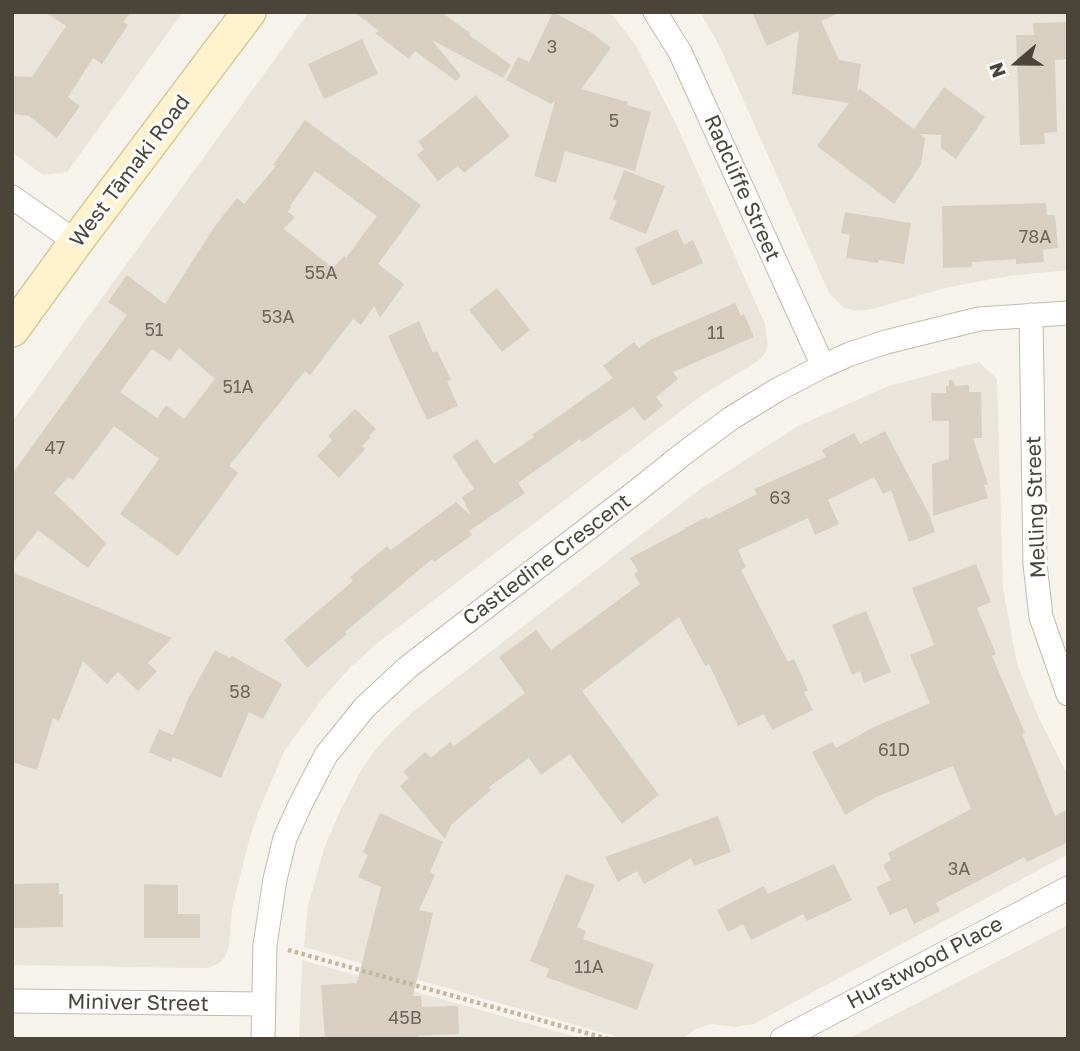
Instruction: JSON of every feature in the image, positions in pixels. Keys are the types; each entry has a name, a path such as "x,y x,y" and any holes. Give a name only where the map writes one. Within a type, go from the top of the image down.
{"main road":[{"name":"West Tāmaki Road","path":"12,330 249,12"}],"street":[{"name":"Radcliffe Street","path":"654,12 680,52 823,366"},
{"path":"12,197 76,242"},
{"name":"Castledine Crescent","path":"262,1039 265,945 275,878 285,838 326,755 365,707 408,667 683,454 730,419 777,390 850,354 886,342 979,319 1068,313"},
{"name":"Melling Street","path":"1031,315 1035,564 1041,617 1068,694"},
{"name":"Hurstwood Place","path":"782,1039 1068,888"},
{"name":"Miniver Street","path":"12,1001 263,1004"}],"path":[{"path":"282,948 608,1039"}],"shaded area":[{"path":"12,12 183,12 67,172 43,175 12,152"},
{"path":"309,12 610,12 635,44 678,128 765,324 768,345 764,355 755,363 702,395 375,645 323,698 285,750 259,810 232,909 229,946 225,957 218,964 208,968 12,965 12,422"},
{"path":"700,12 1068,12 1068,270 1009,276 945,288 872,309 856,311 844,308 829,293 718,43"},
{"path":"979,362 997,379 1003,588 1017,664 1038,716 1068,776 1068,854 754,1024 735,1027 711,1024 696,1029 681,1039 625,1039 304,947 308,906 324,849 339,813 360,772 375,750 414,711 703,487 800,425 889,386"},
{"path":"1068,925 1068,1039 848,1039"},
{"path":"302,960 584,1039 299,1039"}],"building":[{"path":"45,12 131,12 123,22 128,25 102,64 93,58 68,97 80,106 57,138 29,116 12,114 12,76 32,77 66,26"},
{"path":"354,12 441,12 511,65 503,78 432,40 461,76 456,81 415,51 409,59 375,33 379,31"},
{"path":"553,12 592,33 611,48 581,89 628,102 627,105 651,112 635,171 565,151 556,183 534,176 555,101 551,104 506,80 518,57 529,62"},
{"path":"752,12 841,12 821,21 839,60 861,64 857,92 860,89 914,129 944,87 985,117 956,159 941,148 941,135 919,134 925,138 921,165 894,204 817,146 849,103 792,94 799,31 767,46"},
{"path":"1068,22 1068,59 1055,60 1057,132 1044,133 1045,144 1020,145 1016,35 1034,35 1033,23"},
{"path":"362,39 378,74 324,99 308,64"},
{"path":"476,95 510,136 464,173 458,166 438,181 417,155 424,149 418,142"},
{"path":"305,120 421,205 378,264 404,284 380,318 374,306 361,325 353,319 310,375 305,371 229,466 238,473 178,556 120,514 159,459 114,426 73,480 68,477 54,493 106,543 88,568 38,530 12,564 12,474 127,315 108,302 127,275 165,304 215,226 237,198 244,204 276,166 273,165","holes":["315,171 377,216 346,258 344,256 333,268 284,229 295,217 288,212 290,206","179,348 215,379 184,419 166,405 157,418 120,392 152,349 170,361"]},
{"path":"624,170 665,186 646,234 609,219 617,201 613,199"},
{"path":"1046,203 1047,215 1055,215 1058,248 1043,250 1044,262 1016,264 1016,259 972,262 972,267 943,268 942,206"},
{"path":"845,212 911,223 904,264 846,258 850,235 841,233"},
{"path":"677,229 684,245 693,240 703,263 652,286 635,248"},
{"path":"497,288 530,330 502,352 469,310"},
{"path":"735,303 741,316 744,314 754,337 673,372 678,379 656,397 663,406 644,421 633,407 582,442 580,439 518,483 525,493 469,531 472,535 434,562 432,559 345,632 347,634 307,668 284,640 353,581 350,577 387,546 391,550 456,502 471,516 462,497 474,489 452,456 477,439 494,464 613,378 603,366 634,342 639,348 652,339"},
{"path":"419,321 433,353 437,351 451,380 447,381 458,406 427,420 388,336"},
{"path":"949,380 953,380 955,386 969,385 969,392 981,392 982,438 973,438 988,484 984,485 988,498 933,516 932,464 949,459 949,421 932,421 931,393 946,393"},
{"path":"355,409 376,429 362,446 365,449 339,478 317,456 332,440 328,436"},
{"path":"885,431 929,514 935,532 909,542 891,490 883,494 874,477 828,500 839,524 815,535 808,518 738,550 746,567 741,570 788,662 794,659 808,690 804,692 813,710 772,730 764,714 738,726 709,664 705,666 679,617 582,691 659,795 622,824 570,754 541,775 529,758 489,787 491,790 451,825 445,839 400,786 409,778 403,772 425,752 431,758 450,742 454,746 525,693 499,657 536,630 551,650 640,584 634,574 638,571 630,558 757,494 754,489 826,457 822,450 854,433 860,444"},
{"path":"976,564 991,602 977,608 996,654 992,656 1025,733 1022,734 1055,816 1068,809 1068,842 1027,862 1024,857 936,903 940,911 914,924 906,908 890,915 876,887 891,880 883,865 891,860 888,853 971,809 953,766 876,797 845,815 812,752 832,742 836,748 874,727 930,703 910,655 934,645 912,588"},
{"path":"12,572 172,638 148,663 157,671 138,691 118,672 107,684 83,661 59,721 53,718 37,770 12,762"},
{"path":"866,611 891,672 864,683 860,671 852,675 832,625"},
{"path":"215,650 230,658 232,656 282,684 263,719 249,712 221,778 173,757 171,762 149,752 159,729 173,735 188,699"},
{"path":"380,813 443,842 430,872 435,875 419,910 433,913 413,996 421,996 422,1007 458,1006 459,1034 417,1036 417,1039 325,1039 321,985 357,983 381,887 358,877 368,855 363,852"},
{"path":"718,816 731,852 694,866 691,858 644,884 637,871 618,882 605,857"},
{"path":"834,864 852,900 807,921 803,914 751,940 743,924 728,932 717,910 764,886 768,894"},
{"path":"566,874 595,885 577,927 586,931 583,939 654,964 637,1010 546,977 549,969 530,961"},
{"path":"59,883 59,894 63,894 63,927 12,928 13,884"},
{"path":"144,884 178,885 178,914 200,914 200,938 144,938"}]}
